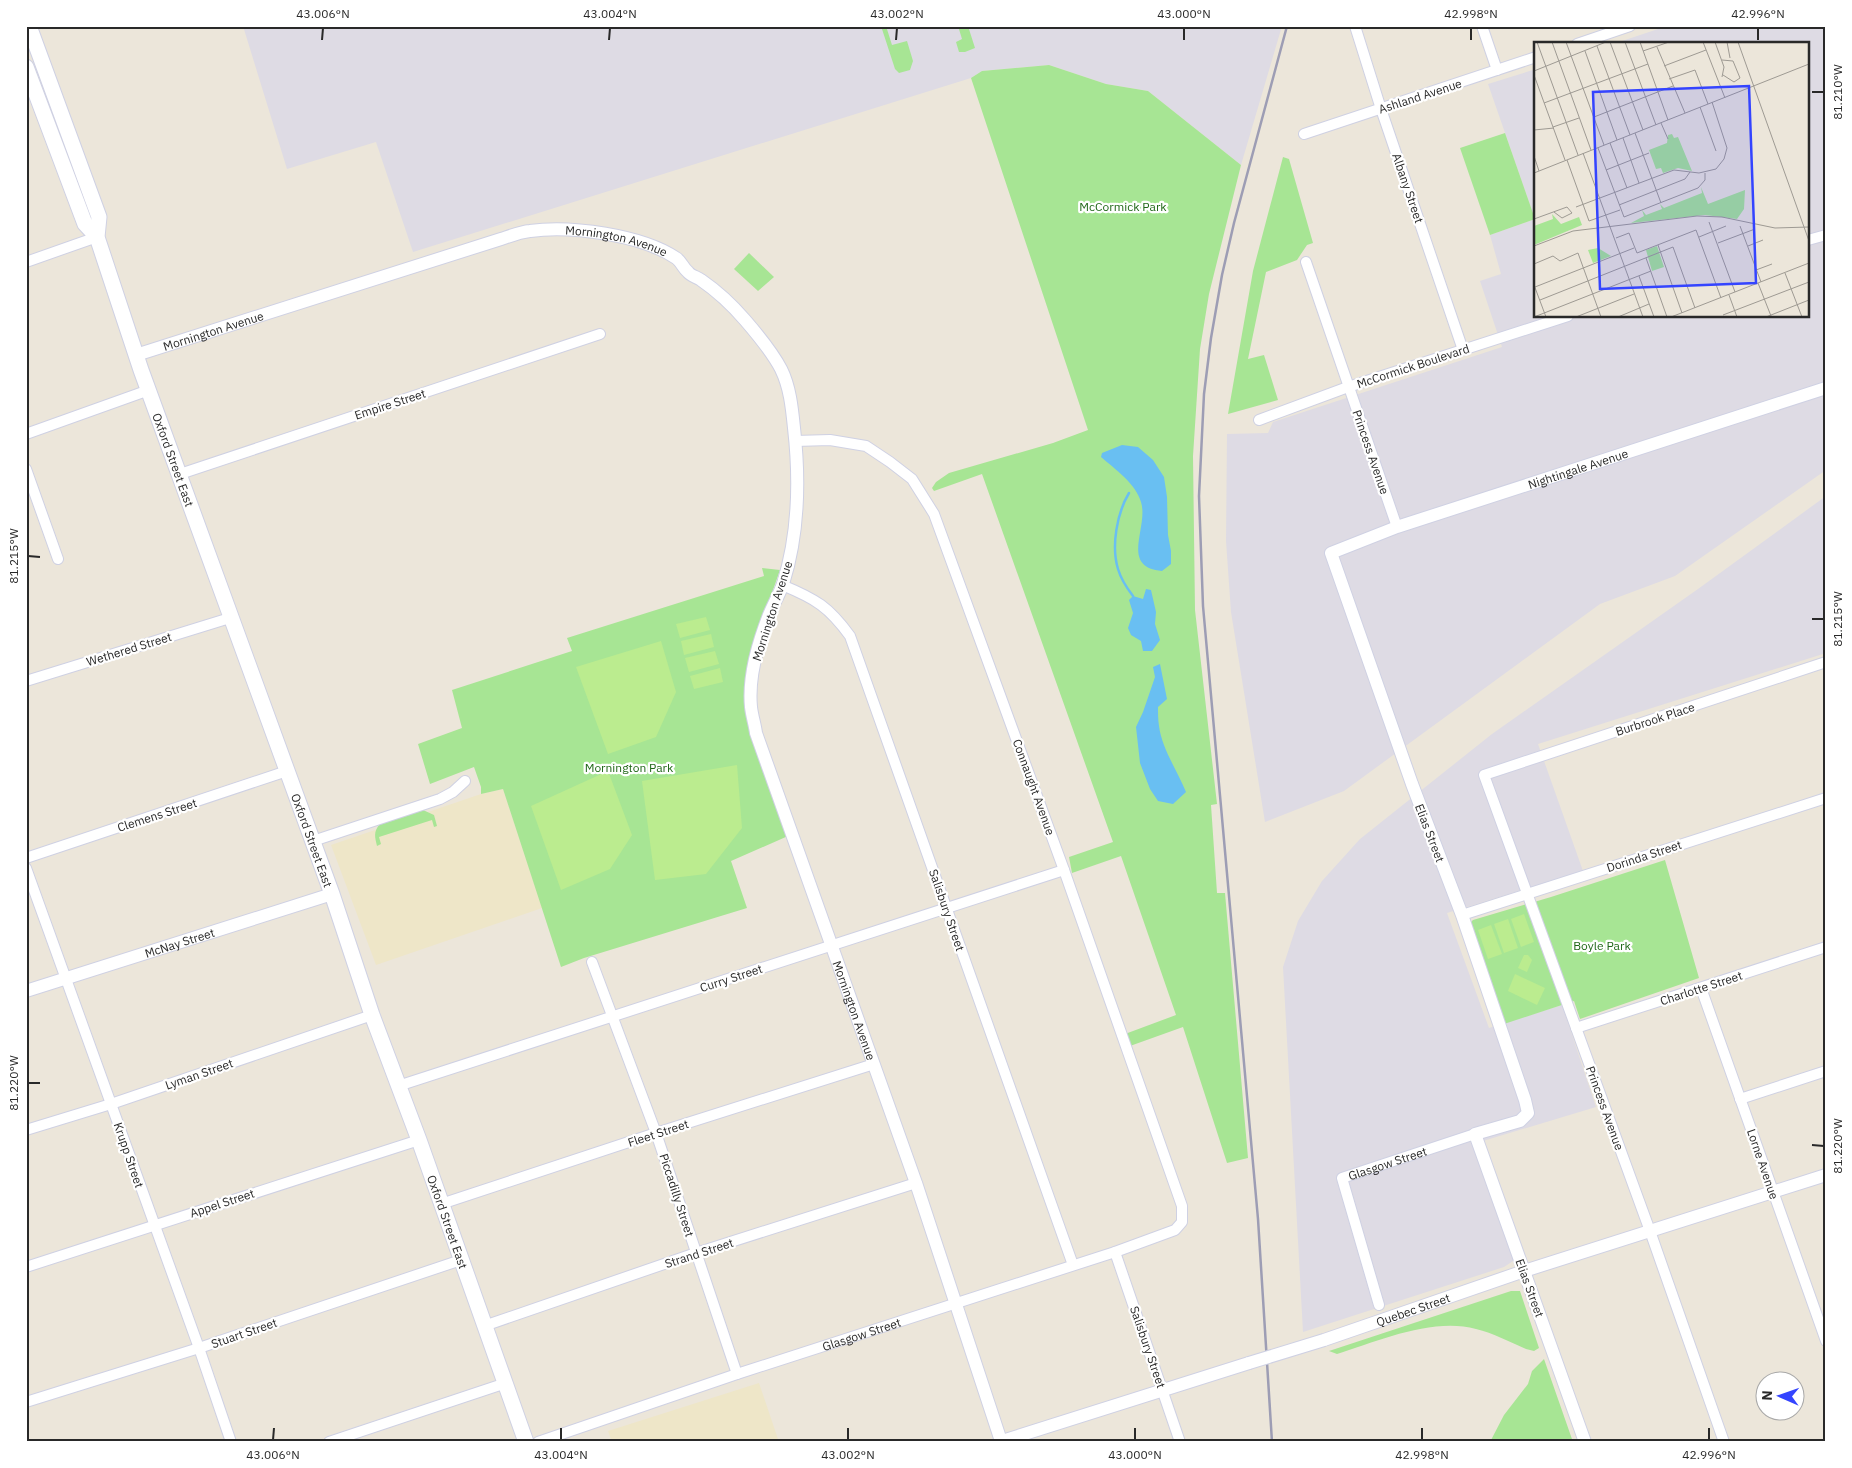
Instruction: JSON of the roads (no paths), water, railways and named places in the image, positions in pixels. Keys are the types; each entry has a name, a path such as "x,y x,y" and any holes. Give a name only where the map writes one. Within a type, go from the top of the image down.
{"main road":[{"name":"Oxford Street East","path":"29,26 99,217 98,237 136,355 233,617 332,894 372,1015 419,1140 526,1442"},
{"name":"Oxford Street East","path":"26,67 85,224 98,237"}],"street":[{"name":"Albany Street","path":"1355,26 1462,350"},
{"path":"1482,26 1497,70"},
{"path":"1582,42 1609,30 1630,26"},
{"name":"Ashland Avenue","path":"1304,134 1534,58"},
{"name":"Mornington Avenue","path":"136,355 529,230 574,229 599,232 650,246 677,258 688,273 701,280 745,319 782,370 791,400 796,441 798,483 796,526 782,585 756,651 751,706 756,733 916,1183 957,1304 1000,1442"},
{"path":"1810,239 1826,235"},
{"path":"26,262 98,237"},
{"name":"Princess Avenue","path":"1306,262 1397,528"},
{"name":"McCormick Boulevard","path":"1259,420 1348,387 1562,318"},
{"name":"Empire Street","path":"180,474 600,334"},
{"name":"Nightingale Avenue","path":"1331,553 1397,528 1826,388"},
{"path":"26,434 149,390"},
{"name":"Connaught Avenue","path":"796,441 830,440 866,446 912,479 934,514 1064,870 1182,1206 1182,1222"},
{"path":"26,469 58,559"},
{"name":"Elias Street","path":"1331,553 1412,784 1462,915 1528,1113"},
{"name":"Salisbury Street","path":"782,585 810,596 826,607 838,619 850,636 1074,1265"},
{"name":"Wethered Street","path":"26,681 233,617"},
{"name":"Burbrook Place","path":"1484,775 1826,662"},
{"name":"Clemens Street","path":"26,858 287,771"},
{"name":"Princess Avenue","path":"1484,775 1650,1231 1724,1442"},
{"path":"313,841 440,800 465,782"},
{"name":"Dorinda Street","path":"1462,915 1826,798"},
{"name":"Krupp Street","path":"26,868 231,1442"},
{"name":"Curry Street","path":"398,1086 1064,870"},
{"name":"McNay Street","path":"26,991 332,894"},
{"name":"Charlotte Street","path":"1576,1028 1826,947"},
{"name":"Piccadilly Street","path":"592,962 656,1133 737,1374"},
{"name":"Lorne Avenue","path":"1701,988 1826,1341"},
{"name":"Lyman Street","path":"26,1130 111,1104 372,1015"},
{"name":"Fleet Street","path":"442,1204 656,1133 874,1064"},
{"path":"1740,1099 1826,1071"},
{"name":"Glasgow Street","path":"1380,1305 1342,1178 1520,1121 1528,1113"},
{"name":"Elias Street","path":"1475,1134 1585,1442"},
{"name":"Appel Street","path":"26,1266 419,1140"},
{"name":"Quebec Street","path":"1000,1442 1324,1340 1524,1271 1826,1175"},
{"name":"Strand Street","path":"484,1326 696,1253 916,1183"},
{"name":"Glasgow Street","path":"538,1442 737,1374 1115,1252 1175,1230 1182,1222"},
{"name":"Salisbury Street","path":"1115,1252 1180,1442"},
{"name":"Stuart Street","path":"26,1402 199,1348 461,1260"},
{"path":"329,1442 506,1383"}],"water":[{"path":"1122,445 1138,447 1153,460 1164,477 1171,564 1162,571 1149,568 1142,562 1139,554 1138,544 1142,512 1141,502 1135,489 1101,457 1102,453"},
{"path":"1146,589 1151,590 1156,612 1155,624 1160,640 1152,651 1143,651 1141,641 1131,635 1128,628 1133,613 1129,600 1133,596 1143,599"},
{"path":"1160,664 1167,699 1158,707 1158,721 1166,751 1186,792 1173,804 1158,801 1150,789 1140,763 1136,727 1155,677 1153,667"}],"waterway":[{"path":"1129,493 1118,520 1115,550 1119,573 1133,596"}],"railway":[{"path":"1272,1442 1258,1219 1203,606 1199,496 1204,394 1222,275 1234,223 1287,26"}],"park label":[{"name":"McCormick Park","path":"1123,206"},
{"name":"Mornington Park","path":"629,767"},
{"name":"Boyle Park","path":"1602,945"}]}
